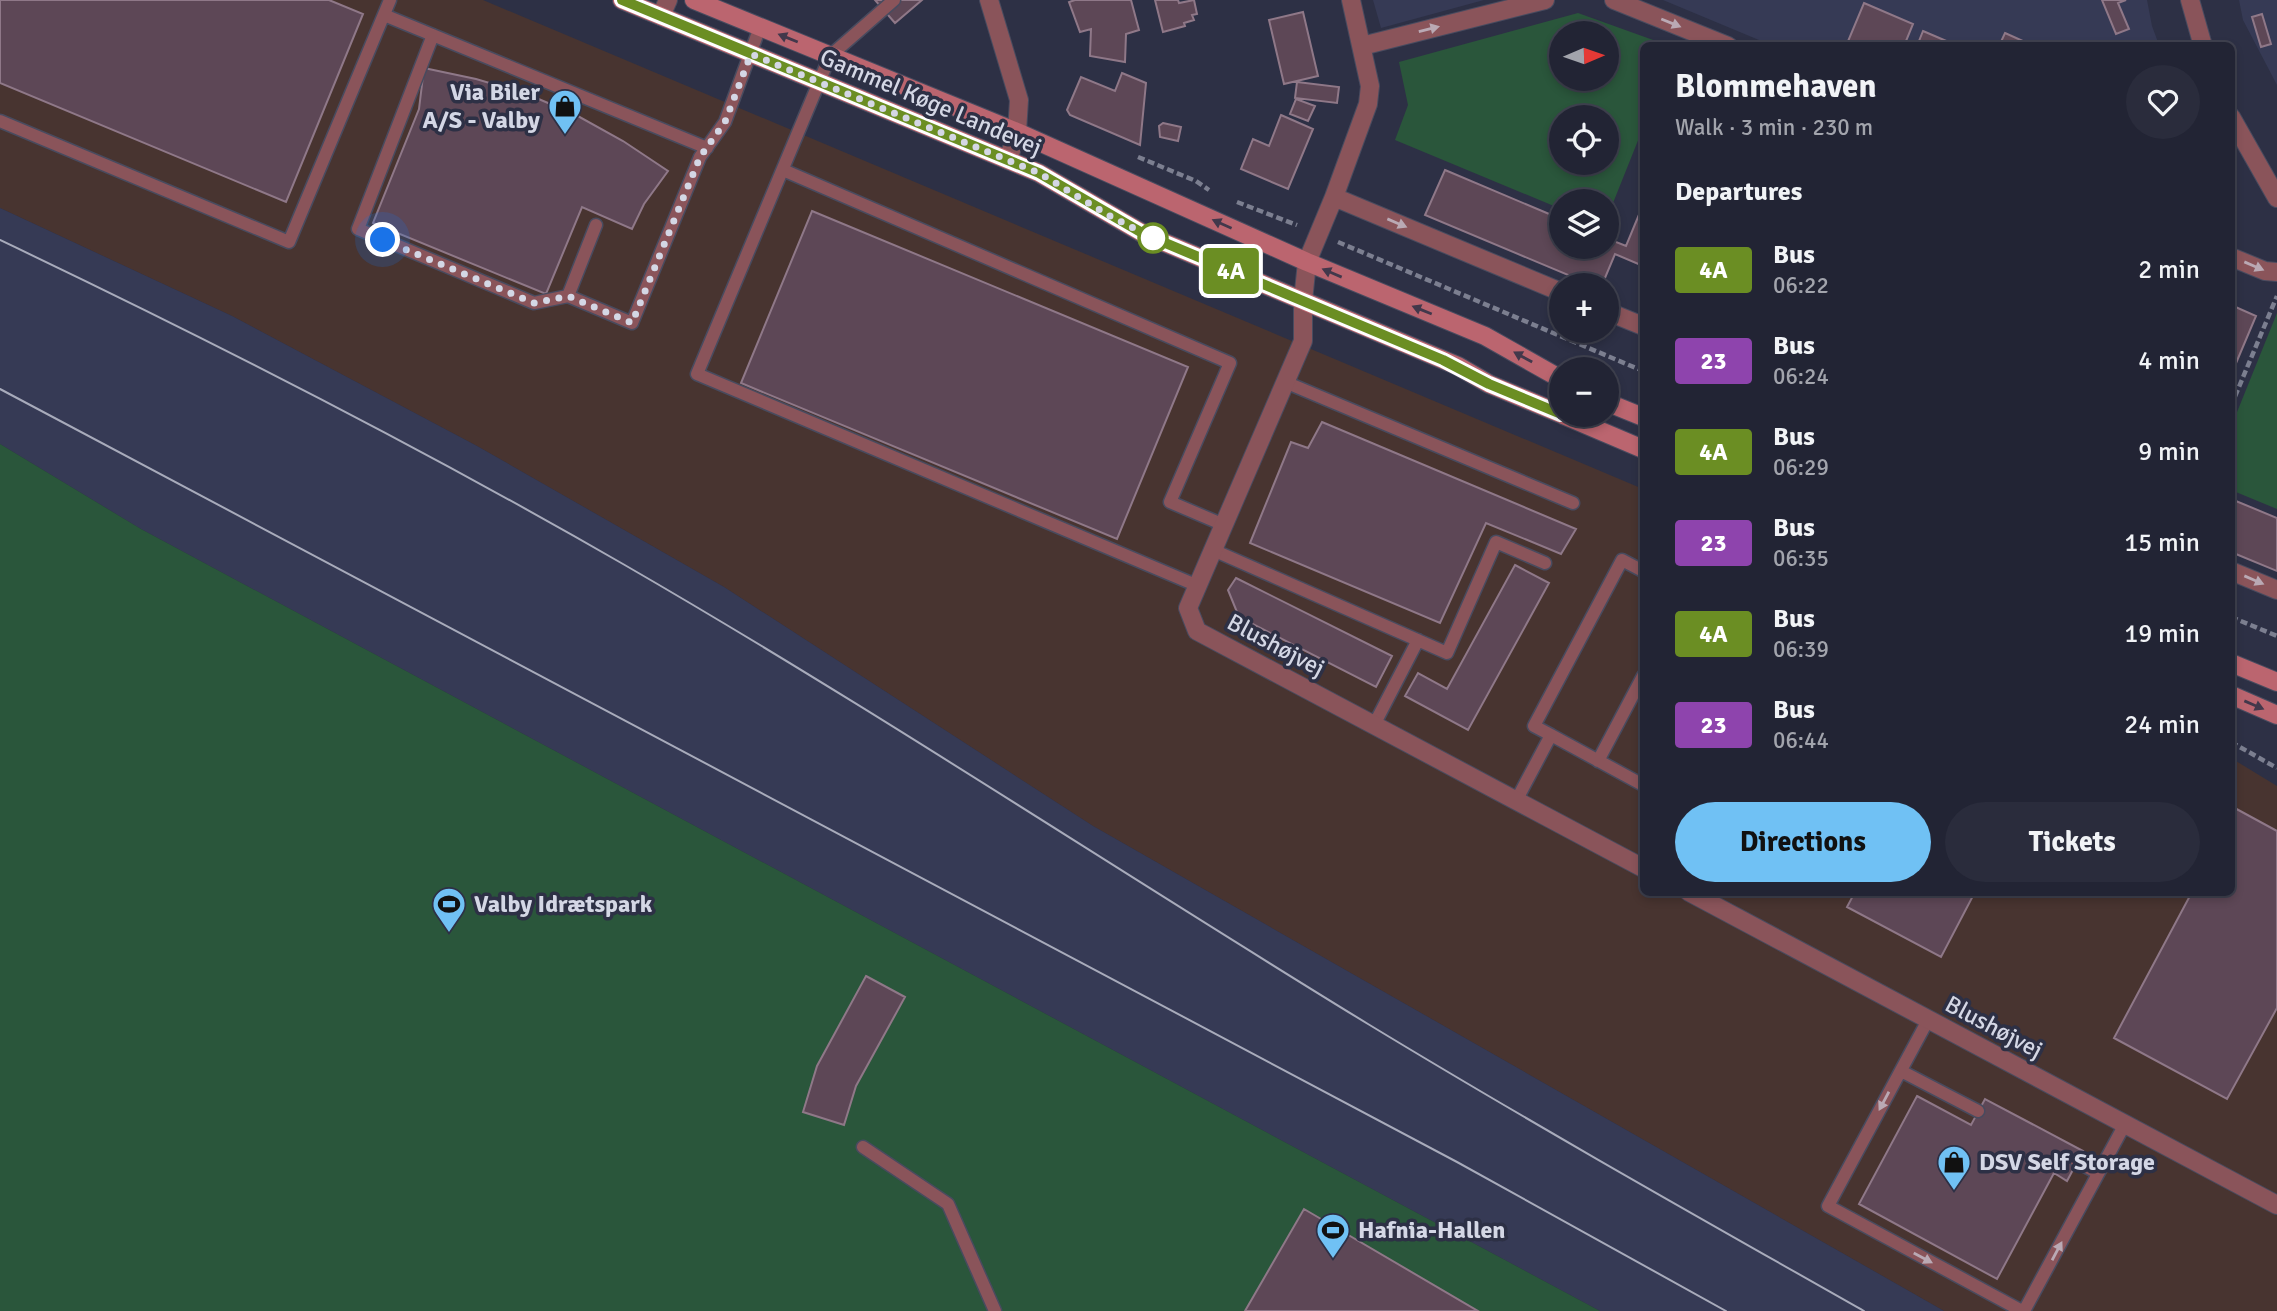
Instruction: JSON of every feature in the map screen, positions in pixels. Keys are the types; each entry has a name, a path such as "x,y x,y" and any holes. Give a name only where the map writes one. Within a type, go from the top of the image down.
{"main road":[{"name":"Gammel Køge Landevej","path":"622,0 664,8 751,54 1039,173 1144,234 1458,366 1489,384 1549,409"},
{"name":"Gammel Køge Landevej","path":"694,0 1017,132 1307,262 1485,336 1549,372"},
{"path":"1619,407 1640,416"},
{"name":"Gammel Køge Landevej","path":"1592,427 1640,448"},
{"path":"2235,665 2277,682"},
{"path":"2235,697 2277,715"}],"street":[{"path":"989,0 1019,100 1017,132 1008,160"},
{"name":"Blushøjvej","path":"1351,0 1370,86 1368,104 1307,262 1303,341 1188,608 1196,631 1640,866"},
{"path":"1362,46 1545,0"},
{"path":"1614,0 1718,42"},
{"path":"2190,0 2202,42"},
{"path":"2235,124 2277,198"},
{"path":"1334,197 1549,287"},
{"path":"2235,259 2265,271 2277,272"},
{"path":"1619,316 1640,325"},
{"path":"2235,573 2277,590"},
{"name":"Blushøjvej","path":"1696,896 2277,1205"}],"lane":[{"path":"0,121 289,242 390,0"},
{"path":"894,0 831,56 697,374 1198,586"},
{"path":"384,15 707,148"},
{"path":"432,35 358,229 534,303 568,296 632,323 695,168 725,122 760,27"},
{"path":"783,170 1230,363 1170,502 1224,525"},
{"path":"568,296 596,225"},
{"path":"1285,382 1573,503"},
{"path":"1213,550 1447,653 1496,542 1545,563"},
{"path":"1640,569 1622,560 1534,726 1640,783"},
{"path":"1374,725 1418,640"},
{"path":"1598,761 1640,682"},
{"path":"1516,801 1551,735"},
{"path":"1928,1020 1828,1206 2023,1311 2125,1124"},
{"path":"1901,1071 1978,1111"},
{"path":"863,1147 948,1204 995,1311"},
{"path":"2077,1162 2098,1174"}],"path":[{"path":"1133,155 1196,181 1212,192"},
{"path":"1236,201 1640,370"},
{"path":"2235,396 2277,296"},
{"path":"2235,619 2277,636"},
{"path":"2235,744 2277,768"}],"shaded area":[{"path":"0,0 483,0 1640,488 1640,896 2235,896 2235,760 2277,786 2277,1311 1944,1311 1093,826 724,587 477,446 232,316 0,208"},
{"path":"1373,0 1484,0 1381,28"},
{"path":"1663,0 2147,0 2158,42 1764,42"},
{"path":"2239,0 2277,0 2277,85 2243,20"},
{"path":"0,208 232,316 477,446 724,587 1093,826 1944,1311 1600,1311 141,529 0,444"}],"green space":[{"path":"1578,13 1600,21 1549,21 1549,91 1619,91 1619,28 1659,42 1640,42 1640,136 1619,189 1549,189 1549,204 1395,140 1408,105 1399,62"},
{"path":"2277,313 2277,509 2235,492 2235,417"},
{"name":"Valby Idrætspark","path":"0,444 141,529 1600,1311 0,1311"}],"building":[{"path":"0,0 329,0 363,14 286,202 0,83"},
{"path":"875,0 922,0 895,23"},
{"path":"1131,0 1139,30 1126,34 1125,62 1090,56 1091,29 1080,32 1069,2"},
{"path":"1155,0 1178,0 1179,3 1194,0 1197,14 1192,15 1194,20 1184,23 1185,26 1163,32"},
{"path":"2102,0 2126,0 2118,3 2129,29 2116,34"},
{"path":"1864,3 1913,24 1906,42 1848,42"},
{"path":"1303,12 1318,76 1284,84 1269,20"},
{"path":"2262,14 2271,44 2261,47 2252,17"},
{"path":"1923,31 1949,42 1919,42"},
{"path":"2005,33 2025,42 2001,42"},
{"path":"424,68 527,94 576,115 623,141 668,171 644,204 632,229 582,207 546,294 373,223 419,109"},
{"path":"1122,73 1146,83 1140,145 1070,115 1067,110 1081,77 1115,91"},
{"path":"1297,82 1339,87 1337,103 1295,98"},
{"path":"1296,99 1315,106 1308,121 1290,114"},
{"path":"1281,115 1313,129 1288,189 1241,169 1253,139 1269,146"},
{"path":"1163,123 1181,127 1178,141 1160,137 1159,126"},
{"path":"1445,170 1549,214 1549,259 1613,259 1607,273 1563,273 1425,215"},
{"path":"812,211 1188,367 1117,539 741,383"},
{"path":"1640,212 1640,265 1619,256 1619,243 1626,246"},
{"path":"2235,307 2256,316 2235,366"},
{"path":"1322,422 1576,529 1561,554 1486,523 1440,623 1250,543 1291,442 1308,448"},
{"path":"2235,501 2277,518 2277,571 2235,554"},
{"path":"1515,565 1549,583 1468,730 1405,696 1418,673 1447,689"},
{"path":"1236,578 1392,656 1376,687 1239,617 1228,590"},
{"path":"2235,808 2277,831 2277,1008 2227,1099 2114,1038 2190,896 2235,896"},
{"path":"1853,896 1973,896 1941,957 1847,907"},
{"path":"866,976 905,997 856,1086 844,1125 803,1112 817,1066"},
{"name":"DSV Self Storage","path":"1917,1096 1971,1125 1985,1099 2083,1151 2067,1181 2054,1173 1997,1279 1859,1204"},
{"name":"Hafnia-Hallen","path":"1304,1209 1478,1311 1245,1311"}],"tram line":[{"path":"0,240 315,396 470,478 623,564 811,676 1429,1061 1864,1311"},
{"path":"0,389 1457,1162 1726,1311"}],"bus line":[{"name":"4A","path":"622,0 1039,173 1144,234 1458,366 1489,384 1549,409"}],"place":[{"name":"Via Biler A/S - Valby","path":"565,136"},
{"name":"Valby Idrætspark","path":"449,934"},
{"name":"DSV Self Storage","path":"1954,1192"},
{"name":"Hafnia-Hallen","path":"1333,1260"}],"route":[{"path":"383,240 534,303 568,296 632,323 700,157 725,122 751,54 1039,173 1110,216 1153,238"}]}
